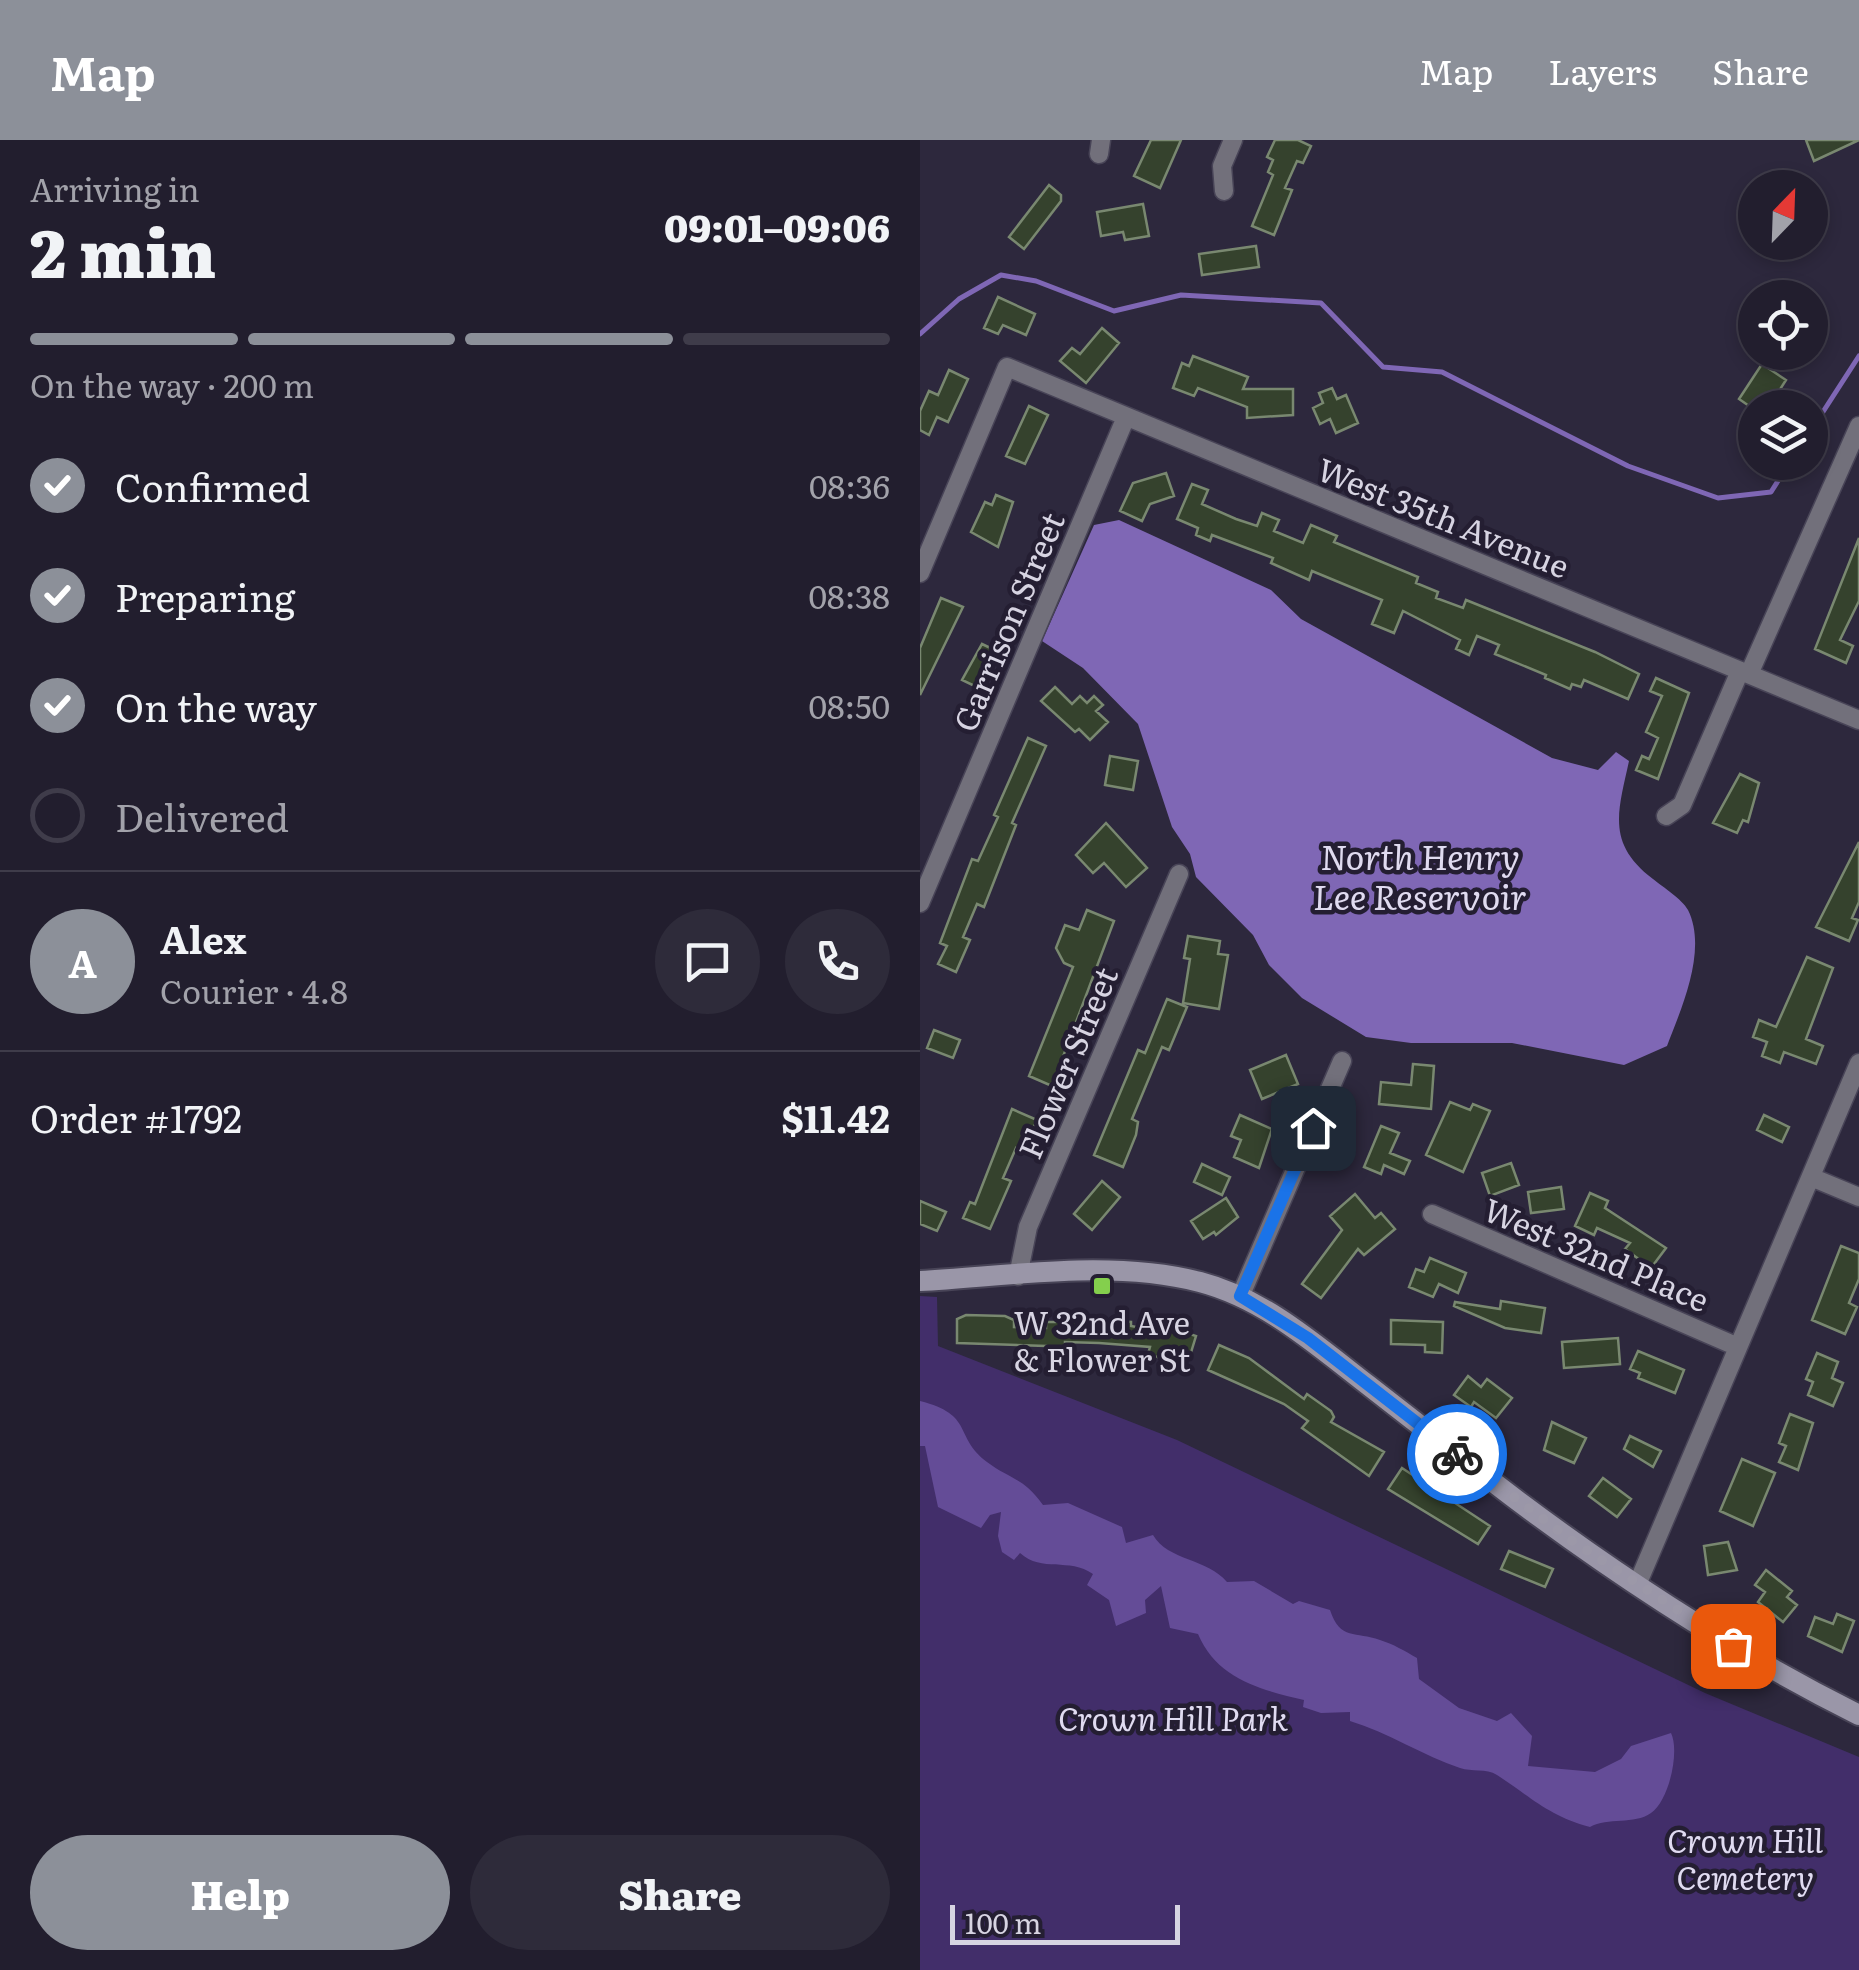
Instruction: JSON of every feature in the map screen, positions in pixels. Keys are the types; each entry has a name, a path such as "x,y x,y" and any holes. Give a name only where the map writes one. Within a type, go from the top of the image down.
{"street":[{"path":"1224,191 1222,166 1234,140"},
{"name":"West 35th Avenue","path":"920,573 1007,367 1859,720"},
{"name":"Garrison Street","path":"920,903 1126,417"},
{"path":"1666,816 1682,805 1859,426"},
{"name":"Flower Street","path":"1018,1276 1028,1227 1179,874"},
{"path":"1240,1296 1342,1061"},
{"path":"1637,1585 1859,1063"},
{"path":"1811,1178 1859,1197"},
{"name":"West 32nd Place","path":"1432,1214 1738,1346"},
{"path":"920,1281 1150,1274 1198,1282 1240,1296 1308,1338 1518,1501 1637,1585 1756,1659 1859,1715"}],"green space":[{"name":"Crown Hill Park","path":"920,1296 937,1297 938,1346 1177,1440 1705,1693 1859,1757 1859,1970 920,1970"}],"shaded area":[{"path":"920,1401 949,1413 987,1462 1023,1484 1043,1505 1068,1503 1122,1527 1126,1543 1153,1535 1168,1550 1209,1568 1227,1582 1254,1581 1293,1604 1299,1601 1330,1610 1344,1631 1385,1642 1417,1658 1419,1679 1459,1708 1497,1721 1511,1713 1532,1736 1528,1766 1595,1772 1621,1759 1631,1746 1671,1733 1673,1763 1663,1798 1651,1813 1637,1819 1590,1827 1563,1817 1493,1773 1446,1763 1350,1721 1350,1712 1321,1713 1303,1707 1304,1700 1242,1680 1217,1662 1198,1634 1170,1628 1161,1586 1145,1600 1146,1613 1116,1626 1109,1600 1087,1585 1093,1574 1075,1566 1037,1562 1020,1553 1014,1560 1002,1552 998,1536 1001,1512 990,1515 981,1528 938,1507 925,1446 920,1446"}],"water":[{"name":"North Henry Lee Reservoir","path":"1119,520 1271,590 1301,619 1552,758 1598,770 1616,752 1629,761 1619,811 1622,839 1638,866 1685,906 1693,926 1694,961 1667,1046 1624,1065 1512,1043 1411,1043 1366,1037 1302,998 1269,965 1253,935 1196,877 1190,854 1172,827 1138,724 1083,668 1042,641 1094,525"}],"building":[{"path":"1151,140 1181,140 1160,188 1134,176"},
{"path":"1275,140 1298,140 1311,146 1303,163 1297,161 1285,188 1292,190 1274,235 1252,226 1273,175 1268,172 1273,160 1267,157"},
{"path":"1806,140 1859,140 1814,161"},
{"path":"1049,185 1061,195 1061,201 1024,249 1009,237"},
{"path":"1143,204 1149,236 1125,240 1123,232 1101,236 1097,212"},
{"path":"1256,246 1259,267 1202,275 1199,254"},
{"path":"998,297 1035,314 1026,335 1003,325 998,334 984,328"},
{"path":"1102,328 1119,343 1086,383 1060,361 1072,348 1080,354"},
{"path":"1193,356 1248,377 1243,389 1293,389 1293,415 1247,418 1247,407 1198,388 1194,396 1173,388 1182,363 1189,366"},
{"path":"949,370 968,379 948,422 937,417 929,435 920,430 920,411 929,391 938,395"},
{"path":"1758,370 1771,370 1786,380 1780,390 1745,390"},
{"path":"1332,388 1337,399 1346,395 1358,423 1336,433 1330,419 1320,424 1313,408 1323,403 1319,393"},
{"path":"1029,406 1048,415 1025,464 1006,456"},
{"path":"1166,473 1174,496 1150,504 1142,521 1120,511 1133,483"},
{"path":"1192,484 1208,490 1202,504 1236,519 1257,526 1262,513 1279,520 1274,531 1303,543 1311,525 1337,536 1334,542 1418,577 1416,583 1438,592 1436,598 1463,608 1466,600 1595,652 1639,674 1628,699 1584,680 1581,687 1572,684 1570,689 1495,654 1499,645 1477,636 1469,655 1456,649 1460,640 1403,611 1394,633 1372,624 1382,600 1312,571 1309,580 1271,563 1273,558 1212,535 1210,541 1196,535 1198,528 1177,519"},
{"path":"996,495 1013,502 998,547 971,532 985,502 992,505"},
{"path":"1859,538 1859,601 1840,640 1853,646 1846,663 1815,649"},
{"path":"941,598 963,607 920,695 920,648"},
{"path":"982,644 999,652 981,689 962,680"},
{"path":"1656,678 1689,693 1658,779 1636,770 1642,756 1649,759 1658,738 1646,732 1662,696 1650,691"},
{"path":"1055,687 1072,704 1080,696 1087,703 1094,696 1103,705 1096,711 1108,722 1090,740 1079,729 1075,732 1041,701"},
{"path":"1028,738 1046,746 1012,823 1016,825 984,907 977,904 963,937 970,940 956,972 938,964 947,946 940,943 972,859 978,861"},
{"path":"1110,756 1138,761 1133,790 1105,785"},
{"path":"1740,774 1759,783 1748,822 1743,820 1737,833 1713,823"},
{"path":"1106,823 1147,868 1126,887 1104,863 1093,873 1076,855"},
{"path":"1859,842 1859,902 1852,918 1858,920 1849,941 1816,927"},
{"path":"1087,910 1114,921 1052,1086 1029,1076 1073,967 1064,963 1056,948 1065,925 1079,930"},
{"path":"1188,936 1220,941 1218,954 1228,955 1219,1009 1183,1003 1190,959 1184,958"},
{"path":"1807,957 1833,968 1806,1039 1823,1046 1816,1064 1784,1052 1780,1063 1762,1056 1767,1042 1753,1037 1759,1020 1776,1027"},
{"path":"1167,999 1187,1007 1169,1050 1162,1047 1132,1119 1138,1122 1136,1135 1123,1167 1094,1155 1138,1050 1145,1053"},
{"path":"934,1030 960,1040 953,1058 927,1048"},
{"path":"1286,1055 1298,1084 1262,1099 1250,1070"},
{"path":"1413,1064 1434,1066 1431,1109 1379,1104 1381,1082 1411,1085"},
{"path":"1450,1102 1470,1110 1473,1104 1490,1111 1463,1172 1426,1155"},
{"path":"1012,1109 1037,1120 1023,1151 1016,1148 1003,1178 1011,1181 990,1229 963,1218 970,1202 975,1204"},
{"path":"1240,1115 1272,1129 1259,1168 1234,1157 1241,1140 1231,1136"},
{"path":"1764,1115 1789,1127 1782,1142 1757,1130"},
{"path":"1381,1126 1399,1133 1390,1153 1410,1161 1404,1174 1384,1165 1381,1174 1364,1167"},
{"path":"1511,1163 1519,1185 1490,1196 1482,1173"},
{"path":"1202,1164 1230,1177 1222,1195 1194,1182"},
{"path":"1102,1181 1120,1197 1092,1230 1074,1214"},
{"path":"1561,1187 1564,1209 1531,1213 1528,1192"},
{"path":"1590,1193 1608,1201 1605,1208 1666,1248 1651,1268 1625,1249 1630,1243 1597,1228 1594,1235 1575,1226"},
{"path":"1355,1194 1375,1218 1381,1213 1395,1229 1364,1255 1358,1249 1321,1298 1302,1284 1342,1230 1330,1216"},
{"path":"1226,1198 1238,1217 1216,1235 1214,1232 1203,1239 1191,1221"},
{"path":"920,1201 946,1212 937,1231 920,1224"},
{"path":"1841,1246 1859,1253 1859,1279 1849,1303 1857,1307 1845,1334 1812,1320"},
{"path":"1430,1258 1466,1273 1458,1293 1439,1284 1433,1297 1409,1287 1416,1269 1424,1272"},
{"path":"1501,1301 1545,1308 1541,1333 1505,1328 1454,1306 1455,1302 1500,1309"},
{"path":"966,1315 1005,1316 1014,1320 1014,1327 1046,1328 1046,1322 1055,1322 1056,1318 1131,1322 1131,1326 1167,1333 1169,1327 1196,1336 1189,1359 1177,1355 1175,1363 1148,1354 1150,1347 1065,1342 1065,1352 1046,1352 1046,1346 957,1343 957,1319"},
{"path":"1391,1320 1443,1322 1442,1353 1425,1352 1425,1345 1391,1344"},
{"path":"1618,1338 1620,1364 1564,1368 1562,1342"},
{"path":"1219,1345 1249,1358 1304,1399 1307,1394 1331,1411 1331,1422 1384,1452 1369,1476 1302,1428 1308,1421 1284,1404 1208,1370"},
{"path":"1638,1351 1684,1370 1675,1393 1638,1378 1640,1373 1630,1369"},
{"path":"1817,1353 1838,1362 1832,1378 1843,1383 1833,1406 1808,1395 1813,1382 1806,1379"},
{"path":"1468,1376 1481,1387 1487,1379 1512,1398 1496,1418 1474,1402 1471,1407 1454,1395"},
{"path":"1790,1414 1813,1423 1798,1470 1779,1462 1786,1446 1779,1443"},
{"path":"1552,1422 1586,1438 1574,1463 1544,1450"},
{"path":"1630,1436 1661,1451 1653,1467 1624,1449"},
{"path":"1742,1459 1775,1473 1753,1526 1720,1511"},
{"path":"1402,1468 1490,1526 1478,1544 1388,1489"},
{"path":"1603,1478 1631,1499 1617,1517 1589,1496"},
{"path":"1728,1542 1737,1570 1708,1575 1704,1546"},
{"path":"1509,1551 1553,1569 1545,1587 1501,1569"},
{"path":"1766,1570 1792,1591 1787,1597 1797,1605 1783,1622 1758,1602 1765,1592 1755,1585"},
{"path":"1837,1614 1854,1621 1842,1652 1808,1636 1815,1617 1833,1624"}],"waterway":[{"path":"920,334 959,299 1001,275 1036,281 1114,311 1181,295 1321,303 1383,367 1442,372 1628,466 1718,498 1771,492 1779,480"},
{"path":"1828,404 1859,356"}],"way so far":[{"path":"1457,1454 1571,1540 1733,1646"}],"place":[{"name":"W 32nd Ave & Flower St","path":"1102,1286"}],"route":[{"path":"1313,1128 1240,1296 1308,1338 1457,1454"}],"park label":[{"name":"Crown Hill Cemetery","path":"1745,1858"}]}
